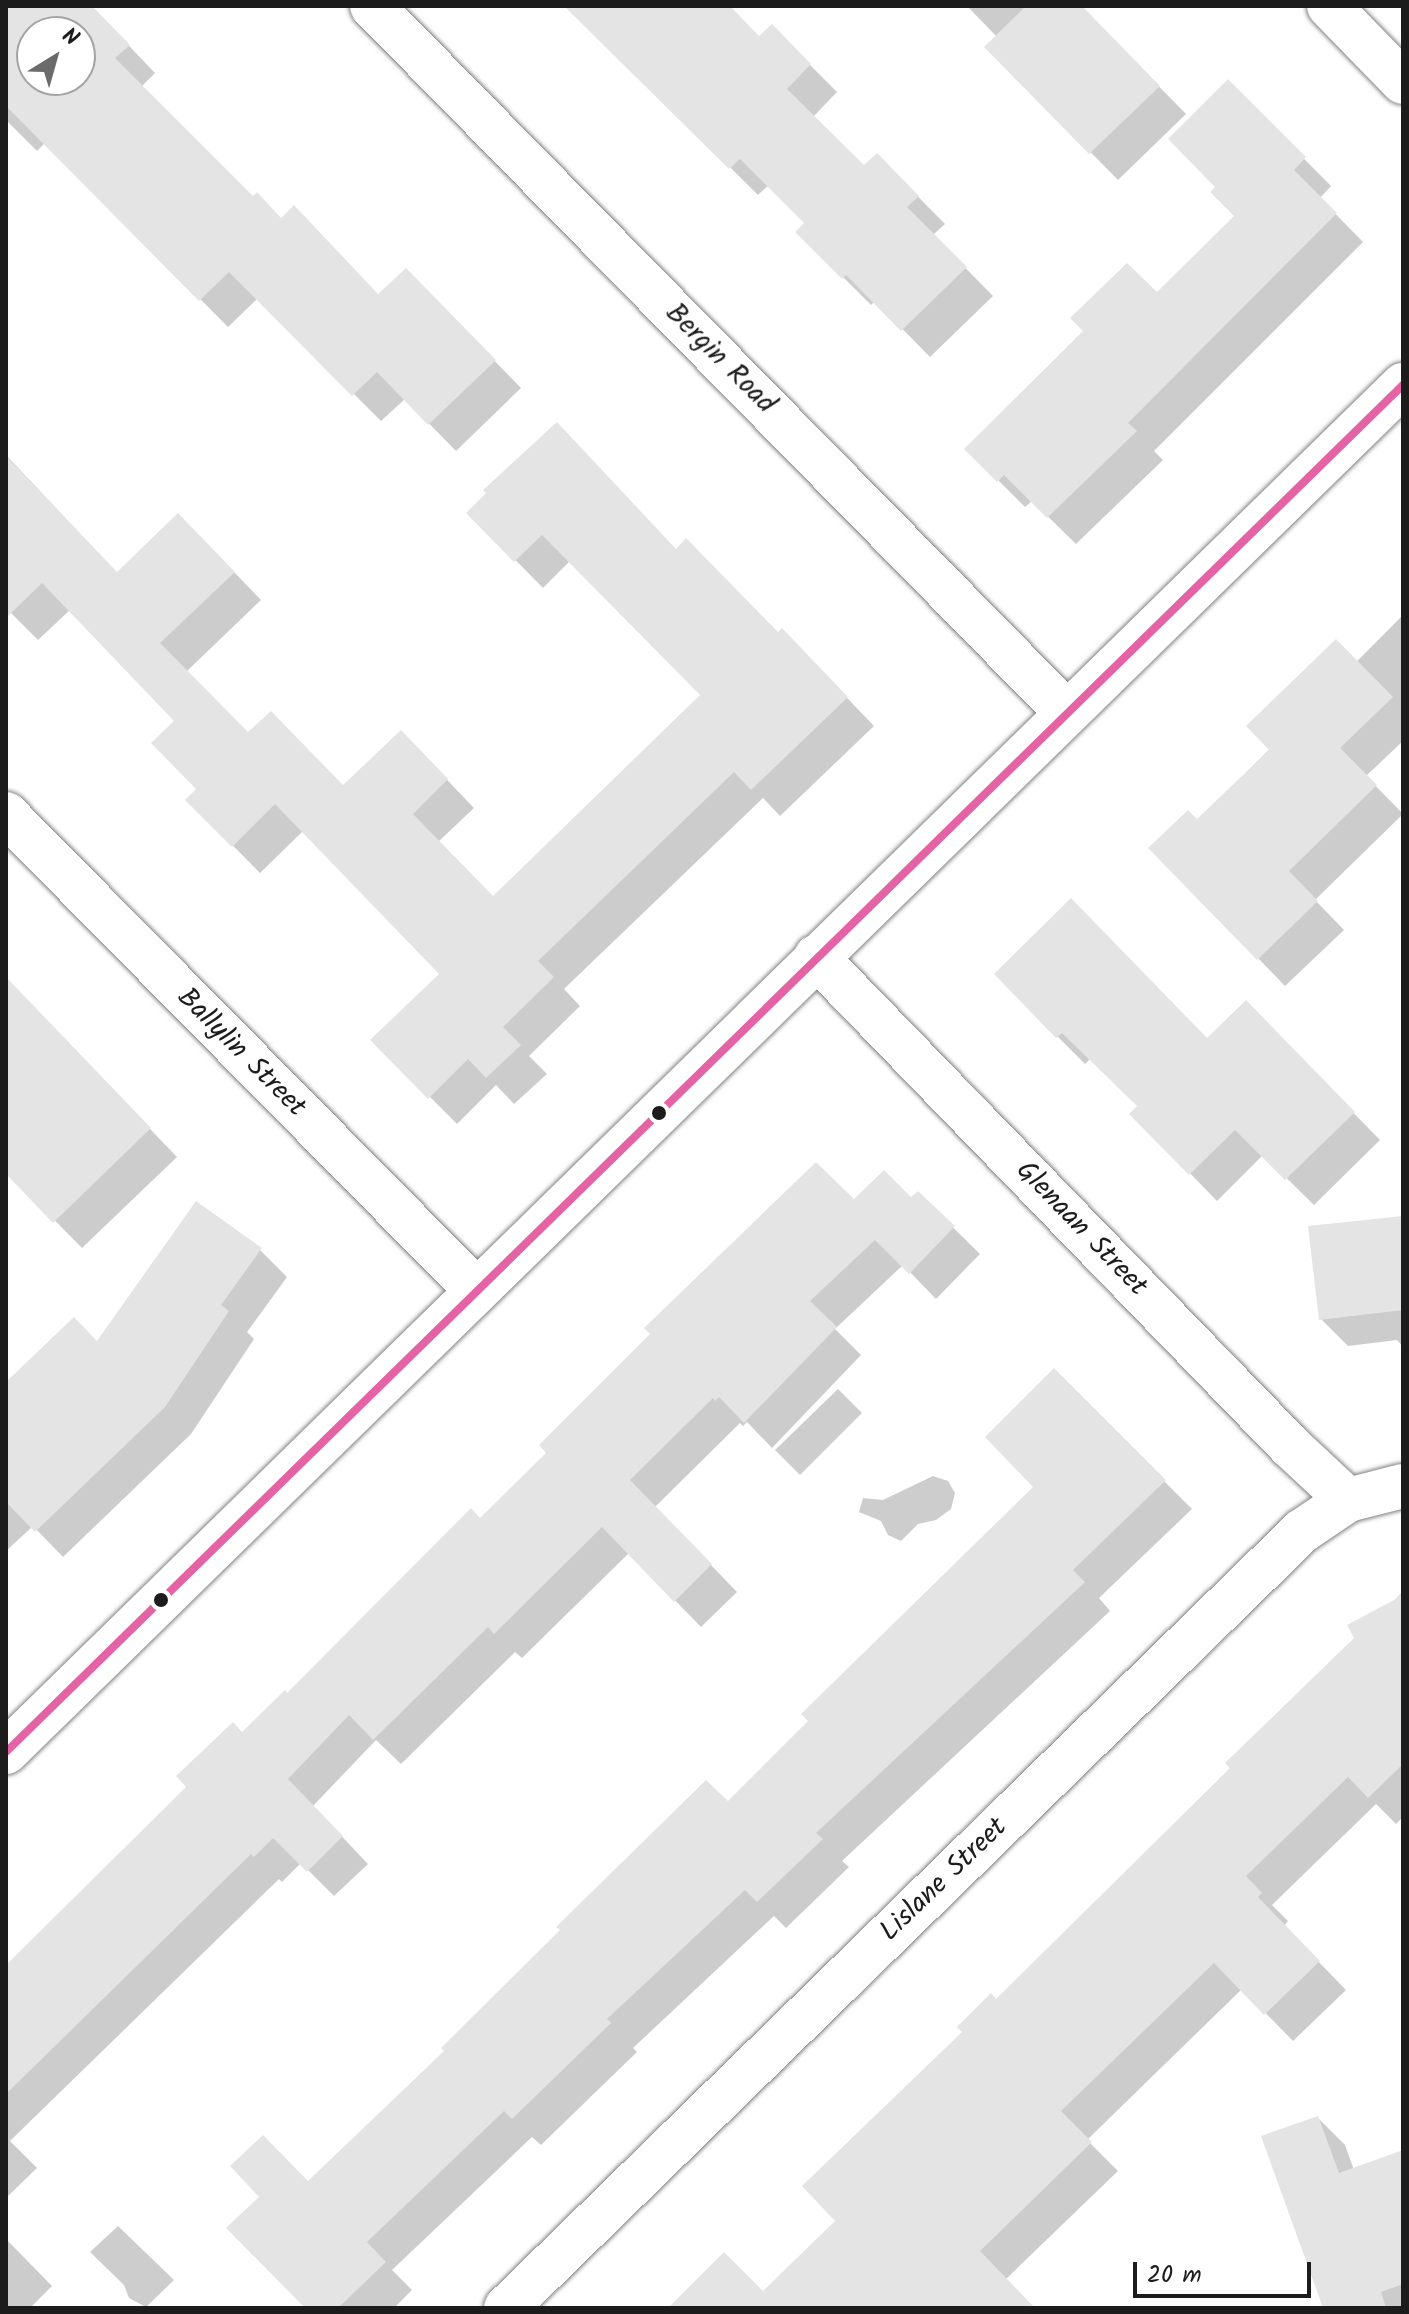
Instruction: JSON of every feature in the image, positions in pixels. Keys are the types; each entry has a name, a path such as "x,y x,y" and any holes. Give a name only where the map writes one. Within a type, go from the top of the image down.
{"street":[{"name":"Bergin Road","path":"372,6 1067,713"},
{"path":"1329,6 1403,82"},
{"path":"6,1752 1403,385"},
{"name":"Ballylin Street","path":"6,814 477,1291"},
{"name":"Glenaan Street","path":"816,957 1289,1445 1348,1500"},
{"name":"Lislane Street","path":"506,2308 1302,1531 1348,1500 1403,1486"}],"shaded area":[{"path":"838,1389 862,1413 800,1475 775,1450"},
{"path":"933,1476 948,1481 955,1493 951,1509 936,1520 918,1524 901,1541 888,1535 881,1521 859,1512 863,1498 883,1500"},
{"path":"118,2226 174,2280 146,2307 129,2298 124,2285 90,2252"}],"building":[{"path":"6,6 92,6 130,45 115,58 253,196 257,192 281,218 294,205 378,294 406,268 496,360 428,425 377,372 352,396 229,272 199,301 6,106"},
{"path":"564,6 730,6 759,36 772,24 811,64 787,89 864,165 877,153 919,196 907,207 967,267 901,331 846,275 842,279 795,232 804,223 740,159 729,169"},
{"path":"1026,6 1082,6 1160,86 1089,154 984,47"},
{"path":"1228,79 1306,157 1294,170 1337,213 1128,423 1137,431 1047,518 1004,475 997,482 964,449 1083,331 1070,318 1127,263 1157,292 1234,216 1210,192 1215,187 1168,139"},
{"path":"557,422 676,549 686,538 778,632 782,628 848,697 751,790 734,772 538,961 554,977 503,1027 521,1045 486,1078 468,1059 428,1099 370,1040 439,974 275,804 232,847 185,800 196,789 151,743 174,721 42,583 6,618 6,456 117,572 178,513 235,572 160,643 248,732 271,711 343,785 401,730 448,779 413,814 493,896 700,695 542,535 514,562 466,513 486,493 483,490"},
{"path":"1336,639 1393,697 1340,748 1377,785 1289,871 1318,901 1257,960 1148,848 1188,810 1197,819 1269,750 1246,726"},
{"path":"1071,898 1207,1038 1246,1000 1355,1112 1285,1180 1235,1130 1189,1175 1129,1114 1137,1106 1062,1033 1056,1038 994,974"},
{"path":"6,977 151,1128 53,1223 6,1174"},
{"path":"816,1162 854,1199 884,1170 911,1197 918,1191 955,1226 909,1274 875,1240 810,1301 837,1327 744,1423 719,1397 715,1401 713,1398 630,1480 712,1564 674,1602 602,1527 494,1634 488,1627 373,1740 349,1715 288,1779 343,1836 307,1872 273,1838 254,1857 251,1854 6,2094 6,1965 186,1787 176,1776 233,1722 242,1732 285,1690 287,1693 471,1508 480,1518 546,1453 539,1445 650,1334 644,1328"},
{"path":"196,1201 262,1248 221,1305 229,1311 165,1407 35,1532 6,1502 6,1382 74,1317 97,1341"},
{"path":"1403,1216 1403,1310 1319,1320 1308,1226"},
{"path":"1054,1368 1166,1480 1073,1570 1085,1582 816,1833 823,1839 757,1902 745,1890 607,2019 611,2023 512,2119 504,2111 367,2242 386,2262 338,2308 305,2308 226,2228 259,2197 230,2166 263,2135 308,2181 444,2051 441,2048 560,1930 556,1927 706,1780 728,1801 808,1721 801,1714 1033,1487 985,1437"},
{"path":"1403,1591 1403,1764 1368,1798 1348,1777 1246,1876 1262,1893 1258,1897 1320,1961 1264,2015 1214,1963 1061,2111 1092,2142 980,2251 1035,2308 668,2308 724,2252 763,2291 835,2221 802,2186 962,2032 957,2027 991,1993 996,1999 1230,1768 1225,1763 1354,1638 1347,1625 1394,1600"},
{"path":"1318,2116 1339,2173 1403,2150 1403,2284 1381,2292 1386,2308 1323,2308 1261,2136"}],"transit line":[{"path":"6,1752 1403,385"}]}
